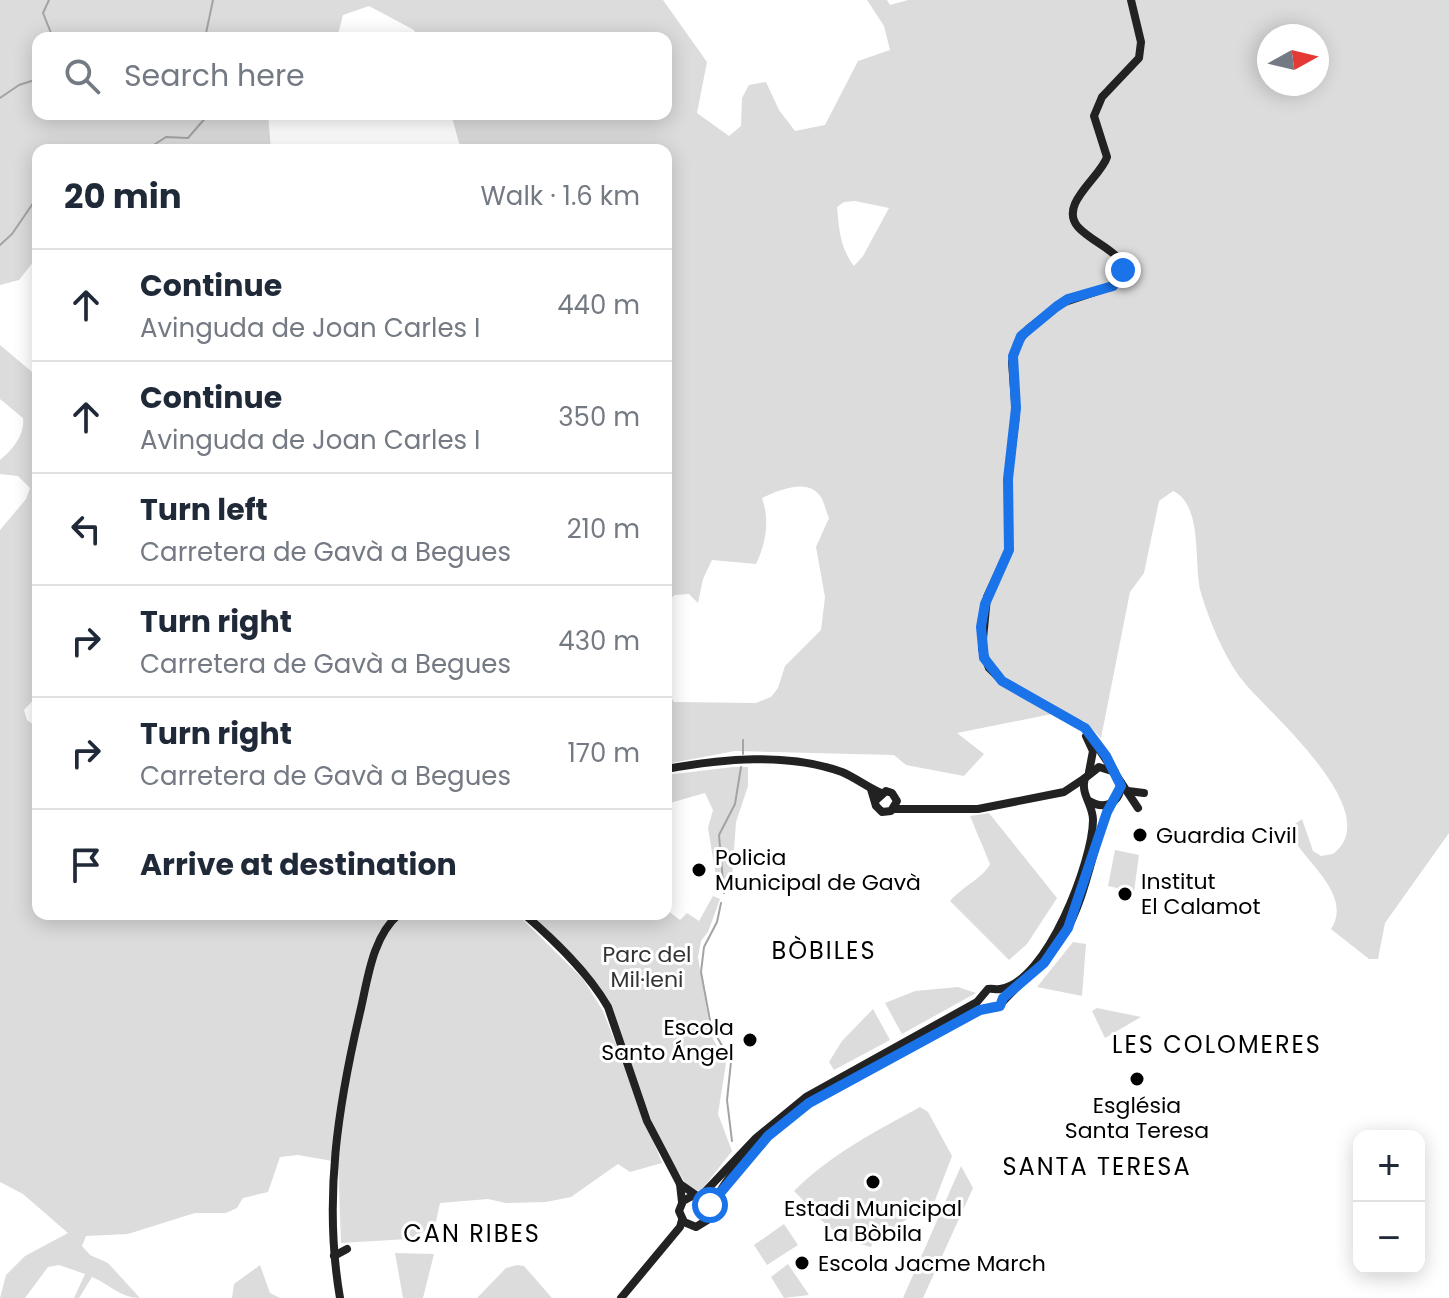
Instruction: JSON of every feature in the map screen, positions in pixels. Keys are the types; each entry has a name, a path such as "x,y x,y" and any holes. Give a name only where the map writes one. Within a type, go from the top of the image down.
{"main road":[{"path":"1064,792 1099,805 1113,802 1138,808 1092,735 1078,722 993,674 984,658 981,627 987,597 1009,550 1008,479 1016,408 1012,362 1017,344 1028,329 1068,299 1113,286 1122,275 1122,262 1080,228 1074,212 1078,197 1107,157 1094,124 1096,106 1139,58 1141,42 1130,0"},
{"path":"628,1298 691,1226 706,1222 711,1207 746,1160 809,1103 989,1007 998,1007 1001,994 1039,958 1067,915 1091,834 1093,817 1087,798 1087,775 1092,745 1081,731 999,683 984,669 978,649 978,626 984,595 1005,552 1005,480 1013,418 1010,369 1013,343 1025,327 1053,305 1072,295 1110,284 1119,271 1112,256 1076,229 1071,210 1080,188 1102,161 1103,149 1091,124 1094,106 1099,95 1136,56 1138,41 1130,0"},
{"path":"672,768 736,760 829,768 871,789 878,797 882,812 896,805 940,811 978,809 1064,792 1104,767 1116,773"},
{"path":"1001,994 1044,963 1068,928 1113,802 1124,787"},
{"path":"878,797 892,793 896,805"},
{"path":"340,1298 333,1245 333,1166 342,1087 371,963 383,936 395,920"},
{"path":"531,920 558,945 608,1007 647,1121 680,1184 680,1227 621,1298"},
{"path":"681,1211 756,1138 806,1097 983,998 988,989 1001,994"},
{"path":"983,998 989,1007"},
{"path":"680,1184 711,1207"},
{"path":"681,1211 691,1226"}],"green space":[{"path":"0,0 663,0 707,62 697,113 729,136 741,126 742,98 749,85 766,82 779,110 795,131 825,125 858,61 890,50 884,26 867,0 887,0 890,5 908,0 1449,0 1449,833 1385,923 1378,959 1369,959 1331,929 1336,916 1332,892 1290,834 1292,826 1302,819 1313,851 1321,856 1333,854 1346,836 1346,814 1335,789 1318,764 1243,681 1224,651 1201,593 1196,537 1189,509 1183,498 1173,491 1159,501 1144,573 1130,592 1101,738 1084,721 1052,714 957,733 984,754 964,776 906,765 894,755 735,751 672,763 672,699 674,702 756,703 771,697 778,688 785,666 821,630 825,597 816,547 829,518 822,499 810,488 794,487 762,498 766,531 756,564 712,560 703,579 698,603 689,594 672,597 672,144 459,144 453,120 672,120 672,32 415,32 369,6 343,15 339,32 32,32 32,120 268,120 270,144 32,144 32,264 19,280 0,285","holes":["855,201 889,208 863,256 854,266 843,245 837,207 844,202"]},
{"path":"0,345 32,372 32,701 24,710 27,720 32,724 32,920 523,920 583,979 603,1011 662,1163 630,1172 618,1164 571,1197 546,1202 506,1203 488,1199 440,1203 435,1226 408,1239 341,1243 338,1162 298,1155 280,1157 268,1192 243,1198 237,1208 226,1213 195,1213 128,1234 86,1236 82,1246 90,1255 108,1263 140,1298 121,1293 92,1277 79,1298 74,1298 85,1274 59,1265 48,1267 25,1298 0,1298 6,1275 25,1256 68,1233 23,1194 0,1182 0,530 26,499 30,488 18,476 0,474 0,460 17,441 23,418 0,399"},
{"name":"Parc del Mil·leni","path":"748,767 748,786 736,822 731,892 718,888 708,828 713,810 705,793 672,802 672,774"},
{"path":"989,813 1057,898 1027,944 1009,960 950,901 990,864 970,816"},
{"path":"1115,850 1139,855 1134,892 1108,886"},
{"name":"Parc del Mil·leni","path":"713,896 720,899 708,932 701,941 698,957 711,1035 726,1063 718,1114 732,1151 703,1188 697,1191 688,1187 659,1141 608,1001 534,920 672,920 672,914 680,920 687,913 699,921"},
{"path":"1073,942 1086,944 1082,996 1037,987"},
{"path":"958,987 976,993 902,1034 885,1003 915,991"},
{"path":"1097,1008 1141,1017 1105,1038 1092,1011"},
{"path":"873,1009 890,1040 834,1070 829,1062 842,1041"},
{"name":"Estadi Municipal La Bòbila","path":"920,1107 928,1112 952,1156 934,1203 874,1239 871,1247 845,1240 801,1203 804,1201 794,1191 808,1178 854,1144"},
{"path":"961,1166 973,1188 923,1298 903,1298"},
{"path":"784,1224 798,1245 767,1265 754,1245"},
{"path":"395,1253 434,1254 423,1298 403,1298"},
{"path":"788,1264 809,1295 784,1298 771,1277"},
{"path":"260,1265 270,1293 280,1298 232,1298 234,1284"},
{"path":"524,1266 552,1298 477,1298 506,1268"}],"waterway":[{"path":"49,0 43,13 51,32"},
{"path":"206,32 213,0"},
{"path":"0,98 19,85 32,81"},
{"path":"155,144 166,137 188,138 204,120"},
{"path":"0,245 12,234 32,205"},
{"path":"743,740 743,754"},
{"path":"724,893 719,835 735,804 741,767"},
{"path":"721,903 717,922 704,947 701,972 711,1026 731,1062 727,1100 732,1141"}],"place":[{"name":"Guardia Civil","path":"1140,835"},
{"name":"Policia Municipal de Gavà","path":"699,870"},
{"name":"Institut El Calamot","path":"1125,894"},
{"name":"Escola Santo Ángel","path":"750,1040"},
{"name":"Església Santa Teresa","path":"1137,1079"},
{"name":"Estadi Municipal La Bòbila","path":"873,1182"},
{"name":"Escola Jacme March","path":"802,1263"}],"district":[{"name":"BÒBILES","path":"824,951"},
{"name":"LES COLOMERES","path":"1217,1045"},
{"name":"SANTA TERESA","path":"1097,1167"},
{"name":"CAN RIBES","path":"472,1234"}],"route":[{"path":"710,1205 768,1136 809,1103 980,1010 1000,1006 1003,998 1044,963 1073,917 1107,812 1121,792 1121,781 1092,735 1078,722 993,674 984,658 981,627 987,597 1002,571 1009,550 1008,479 1016,415 1012,362 1017,344 1028,329 1056,307 1068,299 1113,286 1121,278 1123,270"}]}
